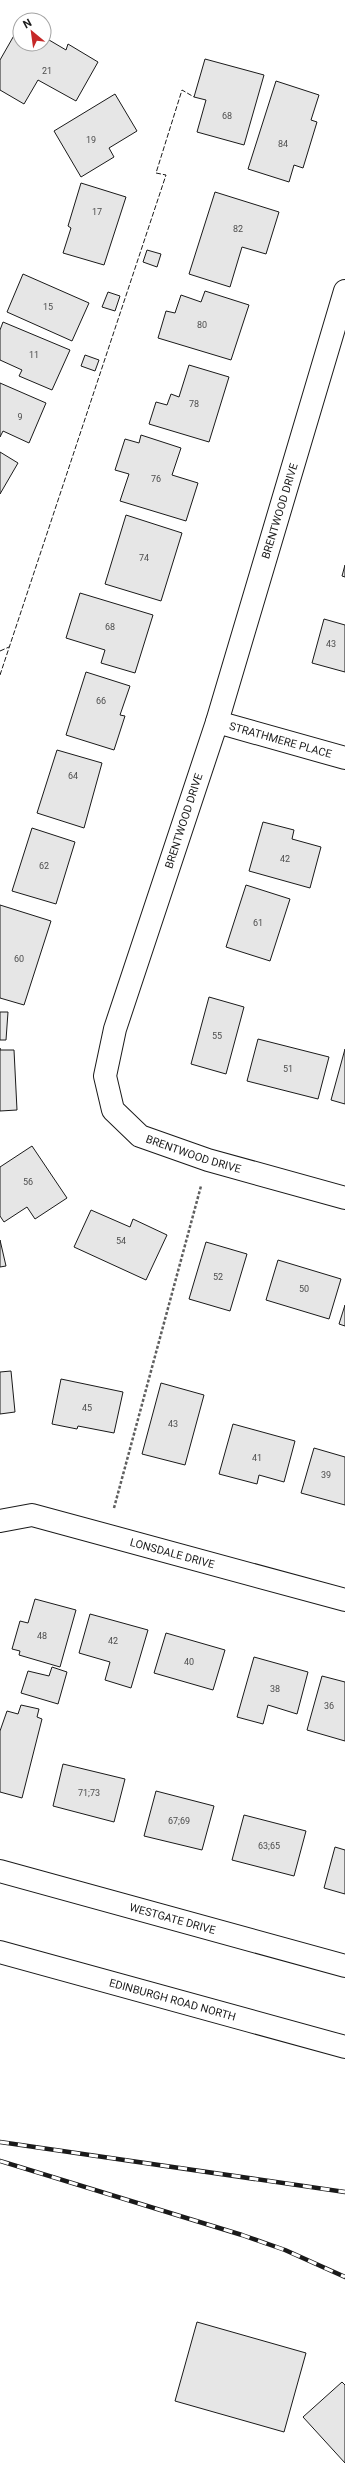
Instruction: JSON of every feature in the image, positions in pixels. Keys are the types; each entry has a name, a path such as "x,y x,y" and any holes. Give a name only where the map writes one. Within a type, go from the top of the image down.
{"street":[{"name":"BRENTWOOD DRIVE","path":"345,291 342,318 216,722 115,1029 105,1076 113,1110 140,1136 208,1160 345,1198"},
{"name":"STRATHMERE PLACE","path":"216,722 345,758"},
{"name":"LONSDALE DRIVE","path":"0,1521 32,1515 345,1600"},
{"name":"WESTGATE DRIVE","path":"0,1871 345,1966"},
{"name":"EDINBURGH ROAD NORTH","path":"0,1952 345,2047"}],"path":[{"path":"107,1536 208,1160"}],"building":[{"path":"12,39 12,52 52,52 52,42 66,50 68,44 98,62 76,101 38,80 24,104 0,90 0,60"},
{"path":"205,59 264,75 244,145 197,132 206,100 194,97"},
{"path":"276,81 319,95 311,120 317,122 303,168 294,165 289,182 248,169"},
{"path":"115,94 137,131 109,148 114,157 81,177 54,131"},
{"path":"81,183 126,197 104,265 63,253 71,228 68,226"},
{"path":"215,192 279,212 266,254 242,247 230,287 189,274"},
{"path":"147,250 161,254 157,267 143,262"},
{"path":"23,274 89,303 72,341 7,312"},
{"path":"205,291 249,305 231,360 158,338 166,311 175,313 181,295 201,302"},
{"path":"108,292 120,296 115,311 102,307"},
{"path":"3,322 70,350 52,390 19,376 22,370 0,360 0,330"},
{"path":"85,355 99,360 95,371 81,366"},
{"path":"189,365 229,377 209,442 149,424 156,402 167,405 171,394 179,397"},
{"path":"0,383 46,403 29,443 3,431 0,437"},
{"path":"141,435 181,448 172,475 198,483 186,521 120,501 129,474 115,470 125,439 139,443"},
{"path":"0,452 18,463 0,494"},
{"path":"126,515 182,533 161,601 105,584"},
{"path":"345,565 345,577 342,576"},
{"path":"80,593 153,615 135,673 101,663 105,650 66,638"},
{"path":"324,619 345,625 345,672 312,663"},
{"path":"86,672 130,686 120,715 125,716 114,750 66,735"},
{"path":"57,750 102,763 84,828 37,813"},
{"path":"263,822 294,830 292,839 321,847 310,888 249,871"},
{"path":"32,828 75,842 56,904 12,891"},
{"path":"246,885 290,899 270,961 226,947"},
{"path":"0,905 51,921 24,1005 0,998"},
{"path":"209,997 244,1007 226,1074 191,1064"},
{"path":"0,1012 8,1012 6,1040 0,1040"},
{"path":"258,1039 329,1057 318,1099 247,1081"},
{"path":"345,1049 345,1104 331,1100"},
{"path":"0,1050 14,1050 17,1110 0,1111"},
{"path":"32,1146 67,1198 35,1219 27,1207 4,1222 0,1216 0,1167"},
{"path":"91,1210 130,1227 133,1219 167,1235 146,1280 74,1247"},
{"path":"0,1240 6,1266 0,1267"},
{"path":"206,1242 247,1254 230,1311 189,1299"},
{"path":"278,1260 341,1279 329,1319 266,1300"},
{"path":"345,1305 345,1326 339,1324"},
{"path":"11,1371 15,1412 0,1414 0,1372"},
{"path":"61,1379 123,1392 114,1433 78,1426 77,1429 52,1424"},
{"path":"161,1383 204,1395 185,1465 142,1454"},
{"path":"233,1424 295,1441 284,1482 259,1475 257,1484 219,1474"},
{"path":"314,1448 345,1457 345,1505 301,1493"},
{"path":"35,1599 76,1610 60,1667 19,1655 20,1651 12,1649 20,1621 28,1623"},
{"path":"90,1614 148,1630 131,1688 105,1680 110,1662 79,1653"},
{"path":"166,1633 225,1650 213,1690 154,1673"},
{"path":"254,1657 308,1672 297,1714 268,1705 263,1724 237,1717"},
{"path":"52,1667 67,1672 58,1704 21,1693 28,1671 49,1676"},
{"path":"322,1676 345,1682 345,1741 307,1730"},
{"path":"21,1705 39,1709 37,1717 42,1719 22,1798 0,1792 0,1731 7,1711 18,1714"},
{"path":"63,1764 125,1779 114,1822 53,1806"},
{"path":"156,1791 214,1806 202,1850 144,1836"},
{"path":"244,1815 306,1831 294,1876 232,1860"},
{"path":"335,1847 345,1850 345,1894 324,1888"},
{"path":"197,2322 306,2353 284,2432 175,2401"},
{"path":"342,2382 345,2385 345,2463 303,2417"}],"railway":[{"path":"0,2142 345,2192"},
{"path":"0,2161 242,2235 285,2250 345,2277"}],"fence":[{"path":"0,675 166,175 156,173 182,90 194,97"},
{"path":"0,651 9,647"}]}
